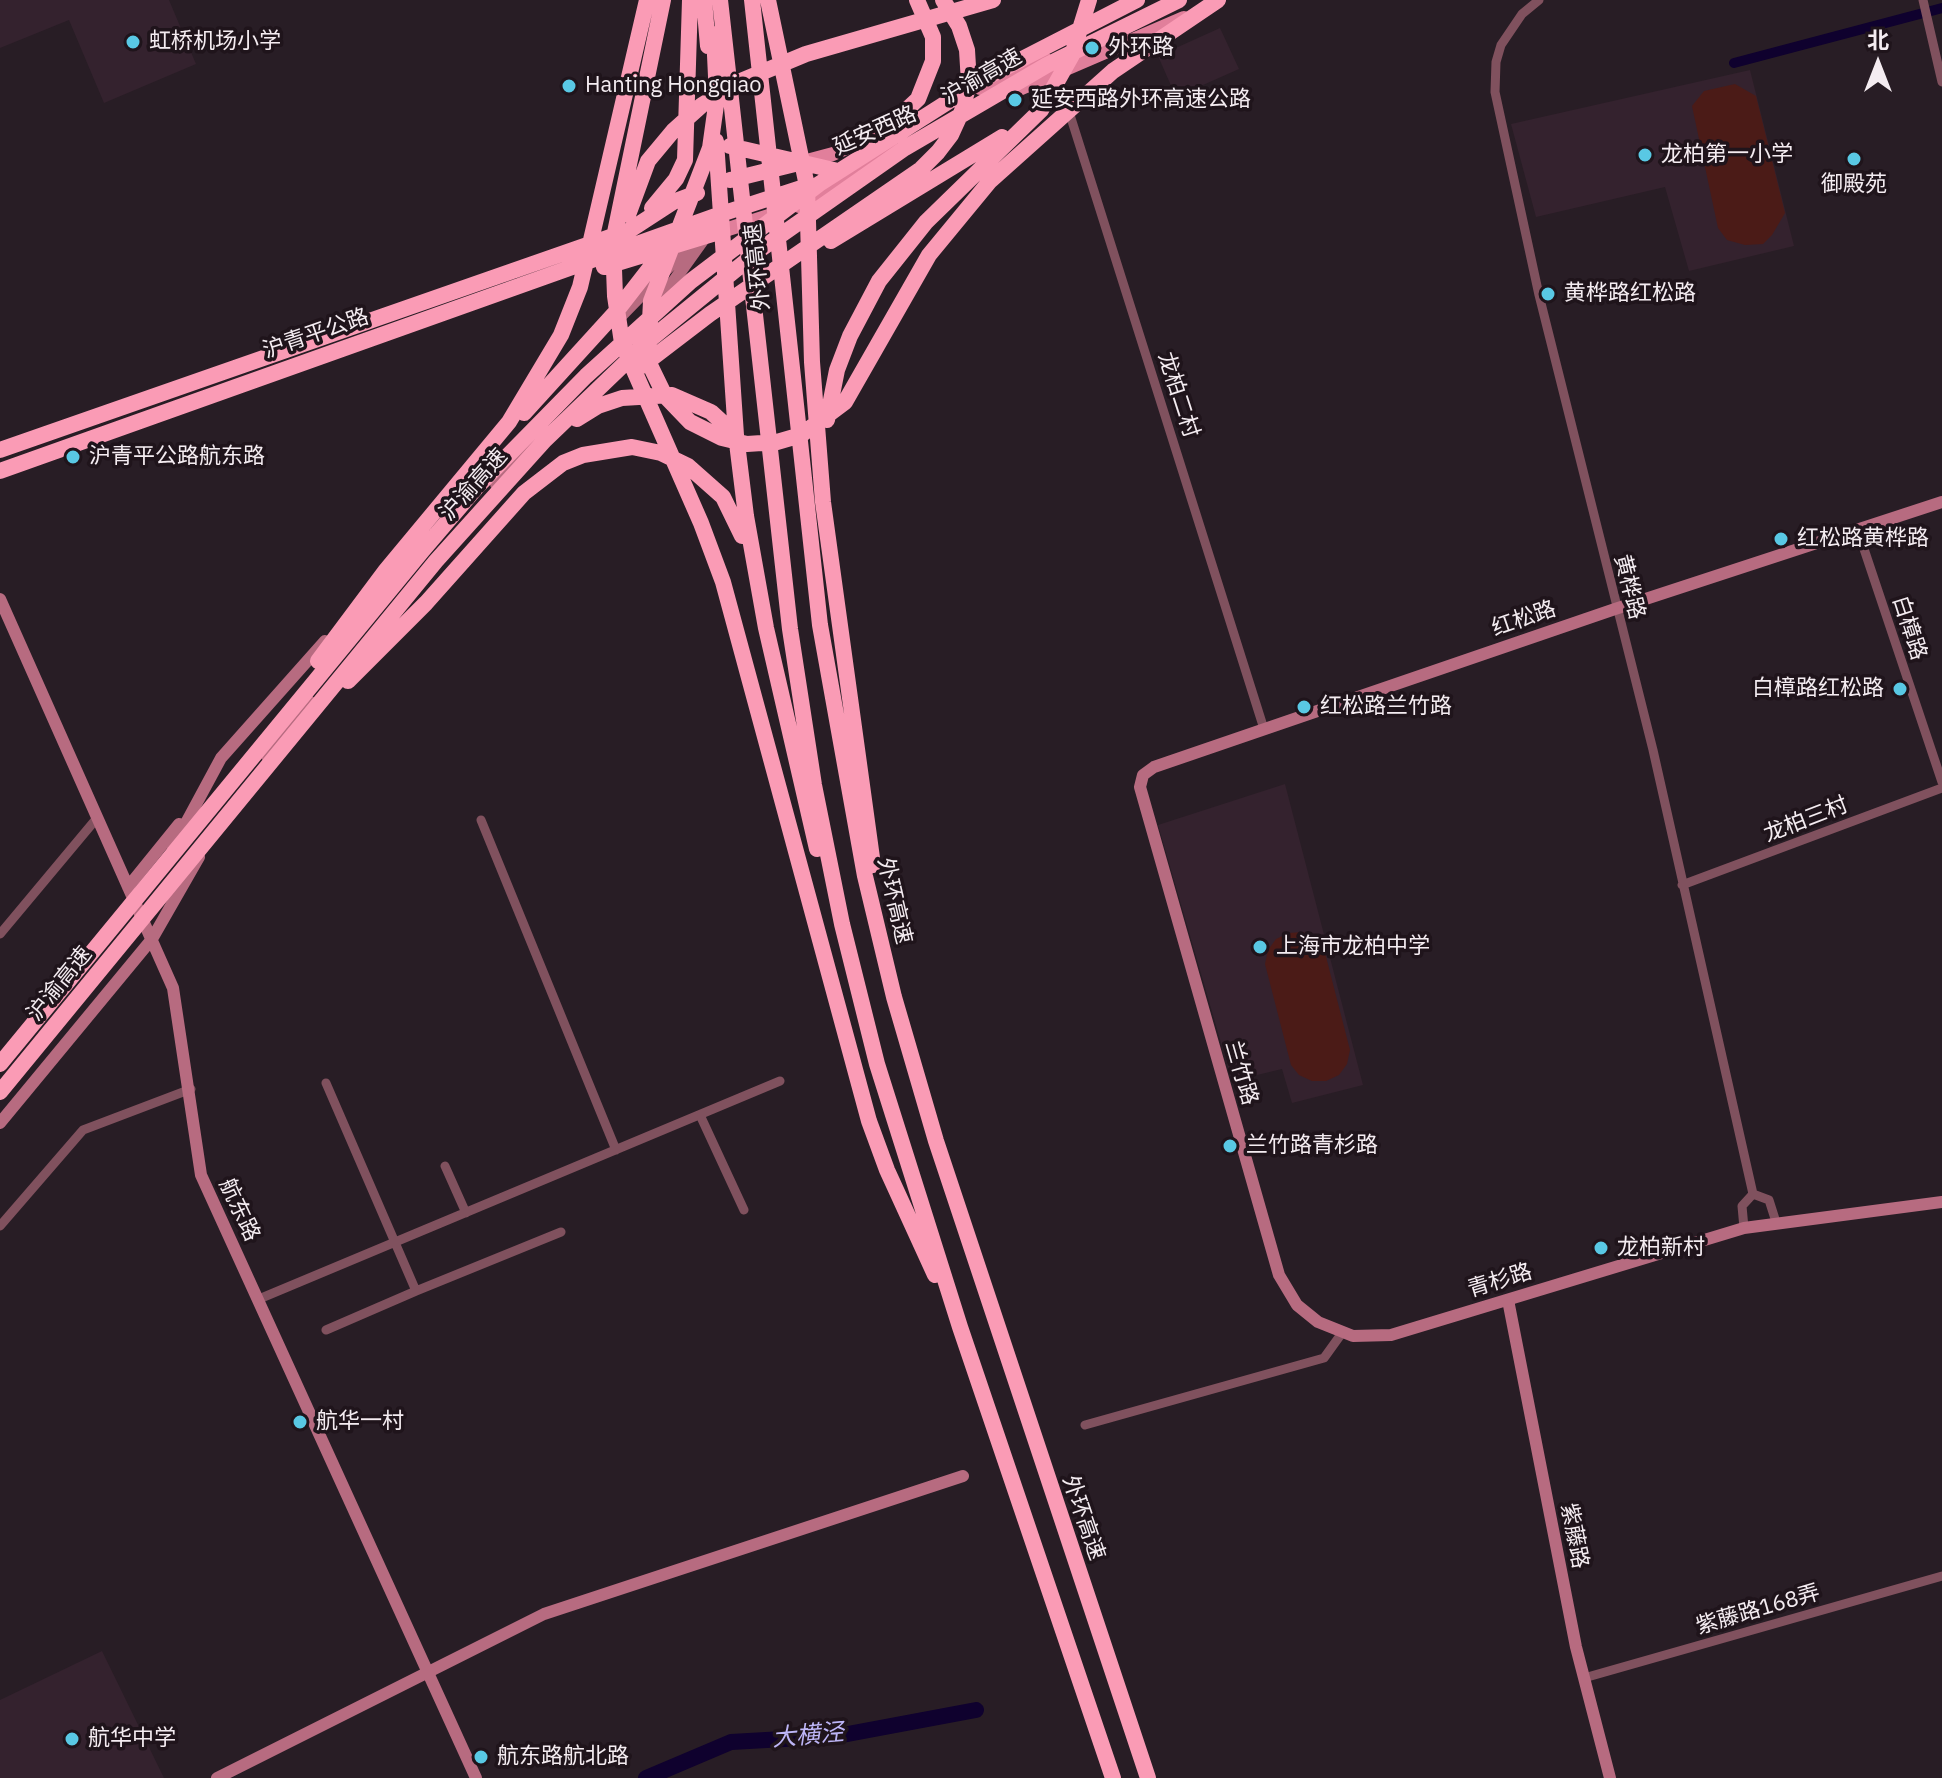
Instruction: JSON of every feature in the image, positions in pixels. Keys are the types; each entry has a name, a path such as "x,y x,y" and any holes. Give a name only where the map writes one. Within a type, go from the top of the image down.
{"highway":[{"path":"482,457 535,382 561,335 580,287 647,0"},
{"path":"663,0 613,242 615,296 622,343 701,523 723,582 869,1121 903,1207 960,1327"},
{"name":"沪青平公路","path":"601,241 652,208 676,179 685,160 690,0"},
{"path":"704,0 736,435 766,628"},
{"path":"712,0 717,98 710,148 660,270 651,301 648,361 665,396 690,422 722,438 747,444 777,442 801,435 823,422 845,402 929,255 990,181 1113,71 1218,0"},
{"name":"外环高速","path":"720,0 774,501 814,785 842,924 877,1064 960,1327 1112,1778"},
{"name":"外环高速","path":"752,0 804,499 839,746 894,997 992,1317 1150,1778"},
{"path":"768,0 808,194 812,362 823,502 840,644 894,997"},
{"path":"769,154 766,38 774,10 782,0"},
{"path":"751,234 904,115 918,99 933,61 933,37 917,0"},
{"path":"545,440 710,314 921,169 951,135 969,83 967,50 959,26 943,0"},
{"path":"615,296 621,243 648,161 673,131 702,105 741,81 806,54 993,0"},
{"path":"823,502 830,400 850,336 879,281 926,222 1041,110 1081,33 1089,0"},
{"name":"沪渝高速","path":"0,1064 423,550 524,437 636,329 751,234 896,133 987,77 1137,0"},
{"name":"沪渝高速","path":"0,1092 436,561 545,440 701,296 829,199 996,93 1179,0"},
{"path":"710,314 959,165 1010,132 1050,96"},
{"path":"716,143 838,171"},
{"name":"沪青平公路","path":"0,450 601,241 647,222 673,202 719,185 803,162"},
{"name":"沪青平公路","path":"0,471 648,240 672,219 698,212 721,214 808,194"},
{"path":"249,761 386,570 482,457 615,313 683,220"},
{"path":"547,275 574,276 722,231"},
{"path":"381,619 412,603 564,430 598,406 647,394 672,395 711,412 736,435"},
{"path":"295,732 395,636 544,476 583,455 632,447 661,453 688,466 723,497 736,519 748,554 836,926 877,1064"}],"main road":[{"name":"延安西路","path":"803,162 833,154 1173,0"},
{"name":"延安西路","path":"808,194 838,171 1225,0"},
{"path":"722,231 808,194 891,148"}],"street":[{"name":"黄桦路","path":"1539,0 1522,14 1501,45 1496,62 1495,92 1539,295 1615,609 1653,750 1753,1194"},
{"path":"1923,0 1942,82"},
{"name":"龙柏二村","path":"1057,73 1264,729"},
{"path":"0,1073 162,871 191,809 221,758 529,411 721,214"},
{"path":"0,1123 152,939 186,884 209,835 280,737 515,460 638,330 701,237"},
{"name":"红松路","path":"1142,797 1141,782 1149,769 1615,609 1942,502"},
{"name":"白樟路","path":"1858,531 1942,782"},
{"name":"航东路","path":"0,599 173,988 191,1089 201,1175 426,1675 476,1778"},
{"name":"龙柏三村","path":"1682,885 1942,788"},
{"name":"兰竹路","path":"1142,797 1279,1275 1303,1311 1342,1333"},
{"path":"128,887 191,809"},
{"path":"0,934 97,818"},
{"path":"481,820 616,1150"},
{"path":"259,1299 780,1081"},
{"path":"326,1083 416,1291"},
{"path":"0,1226 83,1130 191,1089"},
{"path":"700,1115 744,1210"},
{"path":"445,1166 466,1213"},
{"name":"黄桦路","path":"1753,1194 1769,1200 1776,1222"},
{"name":"黄桦路","path":"1744,1228 1742,1206 1753,1194"},
{"name":"青杉路","path":"1342,1333 1362,1337 1391,1335 1659,1251 1744,1228 1942,1202"},
{"path":"326,1330 561,1232"},
{"name":"紫藤路","path":"1508,1300 1584,1678 1610,1778"},
{"path":"1085,1425 1324,1358 1342,1333"},
{"path":"217,1778 544,1614 963,1476"},
{"name":"紫藤路168弄","path":"1584,1678 1942,1576"}],"shaded area":[{"name":"虹桥机场小学","path":"0,0 169,0 196,64 104,103 69,20 0,48"},
{"path":"1220,28 1239,69 1176,97 1158,56"},
{"name":"龙柏第一小学","path":"1750,70 1794,246 1689,271 1665,187 1536,217 1511,124"},
{"path":"1735,84 1756,96 1785,213 1763,244 1745,245 1727,240 1718,228 1692,106 1704,91"},
{"name":"上海市龙柏中学","path":"1285,784 1363,1085 1292,1103 1282,1069 1232,1081 1158,825"},
{"path":"1303,932 1315,938 1324,949 1350,1050 1347,1064 1339,1075 1326,1081 1312,1081 1299,1075 1291,1065 1265,964 1268,950 1276,939 1289,933"},
{"name":"航华中学","path":"102,1651 164,1778 0,1778 0,1700"}],"waterway":[{"path":"1734,63 1942,8"},
{"name":"大横泾","path":"646,1778 731,1742 837,1736 976,1710"}],"place":[{"name":"虹桥机场小学","path":"133,42"},
{"name":"外环路","path":"1092,48"},
{"name":"Hanting Hongqiao","path":"569,86"},
{"name":"延安西路外环高速公路","path":"1015,100"},
{"name":"龙柏第一小学","path":"1645,155"},
{"name":"御殿苑","path":"1854,159"},
{"name":"黄桦路红松路","path":"1548,294"},
{"name":"沪青平公路航东路","path":"73,457"},
{"name":"红松路黄桦路","path":"1781,539"},
{"name":"白樟路红松路","path":"1900,689"},
{"name":"红松路兰竹路","path":"1304,707"},
{"name":"上海市龙柏中学","path":"1260,947"},
{"name":"兰竹路青杉路","path":"1230,1146"},
{"name":"龙柏新村","path":"1601,1248"},
{"name":"航华一村","path":"300,1422"},
{"name":"航华中学","path":"72,1739"},
{"name":"航东路航北路","path":"481,1757"}]}
